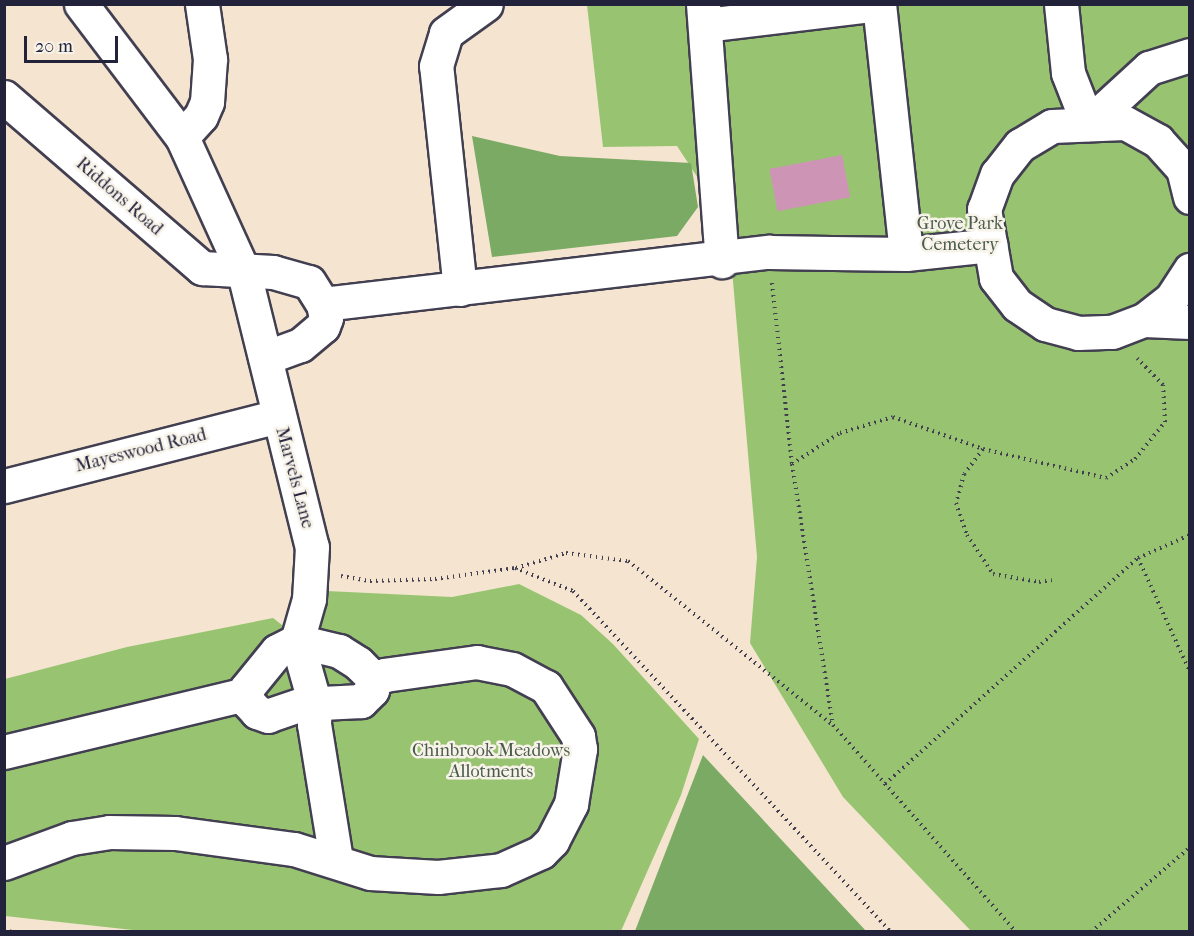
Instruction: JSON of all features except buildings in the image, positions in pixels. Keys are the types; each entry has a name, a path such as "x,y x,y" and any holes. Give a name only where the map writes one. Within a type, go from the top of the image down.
{"street":[{"name":"Marvels Lane","path":"81,4 182,137 244,273 312,547 310,586 297,641"},
{"path":"182,137 201,116 207,102 210,59 202,4"},
{"path":"460,289 436,66 446,33 486,4"},
{"path":"722,261 705,15 879,4 906,254"},
{"path":"1061,4 1068,73 1088,124"},
{"path":"1088,124 1149,68 1190,55"},
{"name":"Riddons Road","path":"4,97 202,268 244,273"},
{"path":"1190,197 1183,169 1158,141 1125,123 1052,126 1014,152 997,174 984,209 996,278 1017,305 1045,324 1078,333 1112,332 1144,320 1171,299 1190,270"},
{"path":"323,304 722,261 769,252 906,254 990,245"},
{"path":"244,273 259,271 295,275 309,282 323,304 326,318 317,333 300,345 265,358"},
{"path":"1144,320 1190,321"},
{"name":"Mayeswood Road","path":"4,486 278,416"},
{"path":"297,641 315,704 314,724 336,860"},
{"path":"4,752 245,694 277,651 297,641 339,651 358,663 373,681 372,690 361,701 315,704 268,716 251,708 245,694"},
{"path":"4,862 72,838 109,832 175,833 258,843 336,860 370,873 398,876 438,877 501,870 541,852 563,825 571,804 580,749 578,736 551,692 534,678 477,662 385,675 373,681"}],"path":[{"path":"769,252 792,464 833,725"},
{"path":"792,464 840,433 893,417 983,449 1106,478 1135,459 1165,422 1163,385 1112,332"},
{"path":"983,449 964,474 956,503 967,535 993,574 1040,582 1052,580"},
{"path":"885,784 1138,558 1190,535"},
{"path":"310,586 435,579 515,568 566,553 628,561 833,725 1016,932"},
{"path":"1138,558 1190,672"},
{"path":"515,568 573,591 891,932"},
{"path":"1091,932 1190,847"},
{"path":"4,930 12,932"}],"green space":[{"name":"Grove Park Cemetery","path":"587,5 1189,5 1189,931 971,931 843,797 750,643 757,557 728,224 677,146 603,147"},
{"path":"472,136 560,156 691,163 698,207 677,236 492,257"},
{"name":"Chinbrook Meadows Allotments","path":"519,584 581,615 613,644 699,739 681,795 621,931 151,932 5,916 5,679 127,647 273,618 291,632 311,633 327,591 452,597"},
{"path":"703,755 866,931 635,931"}]}
